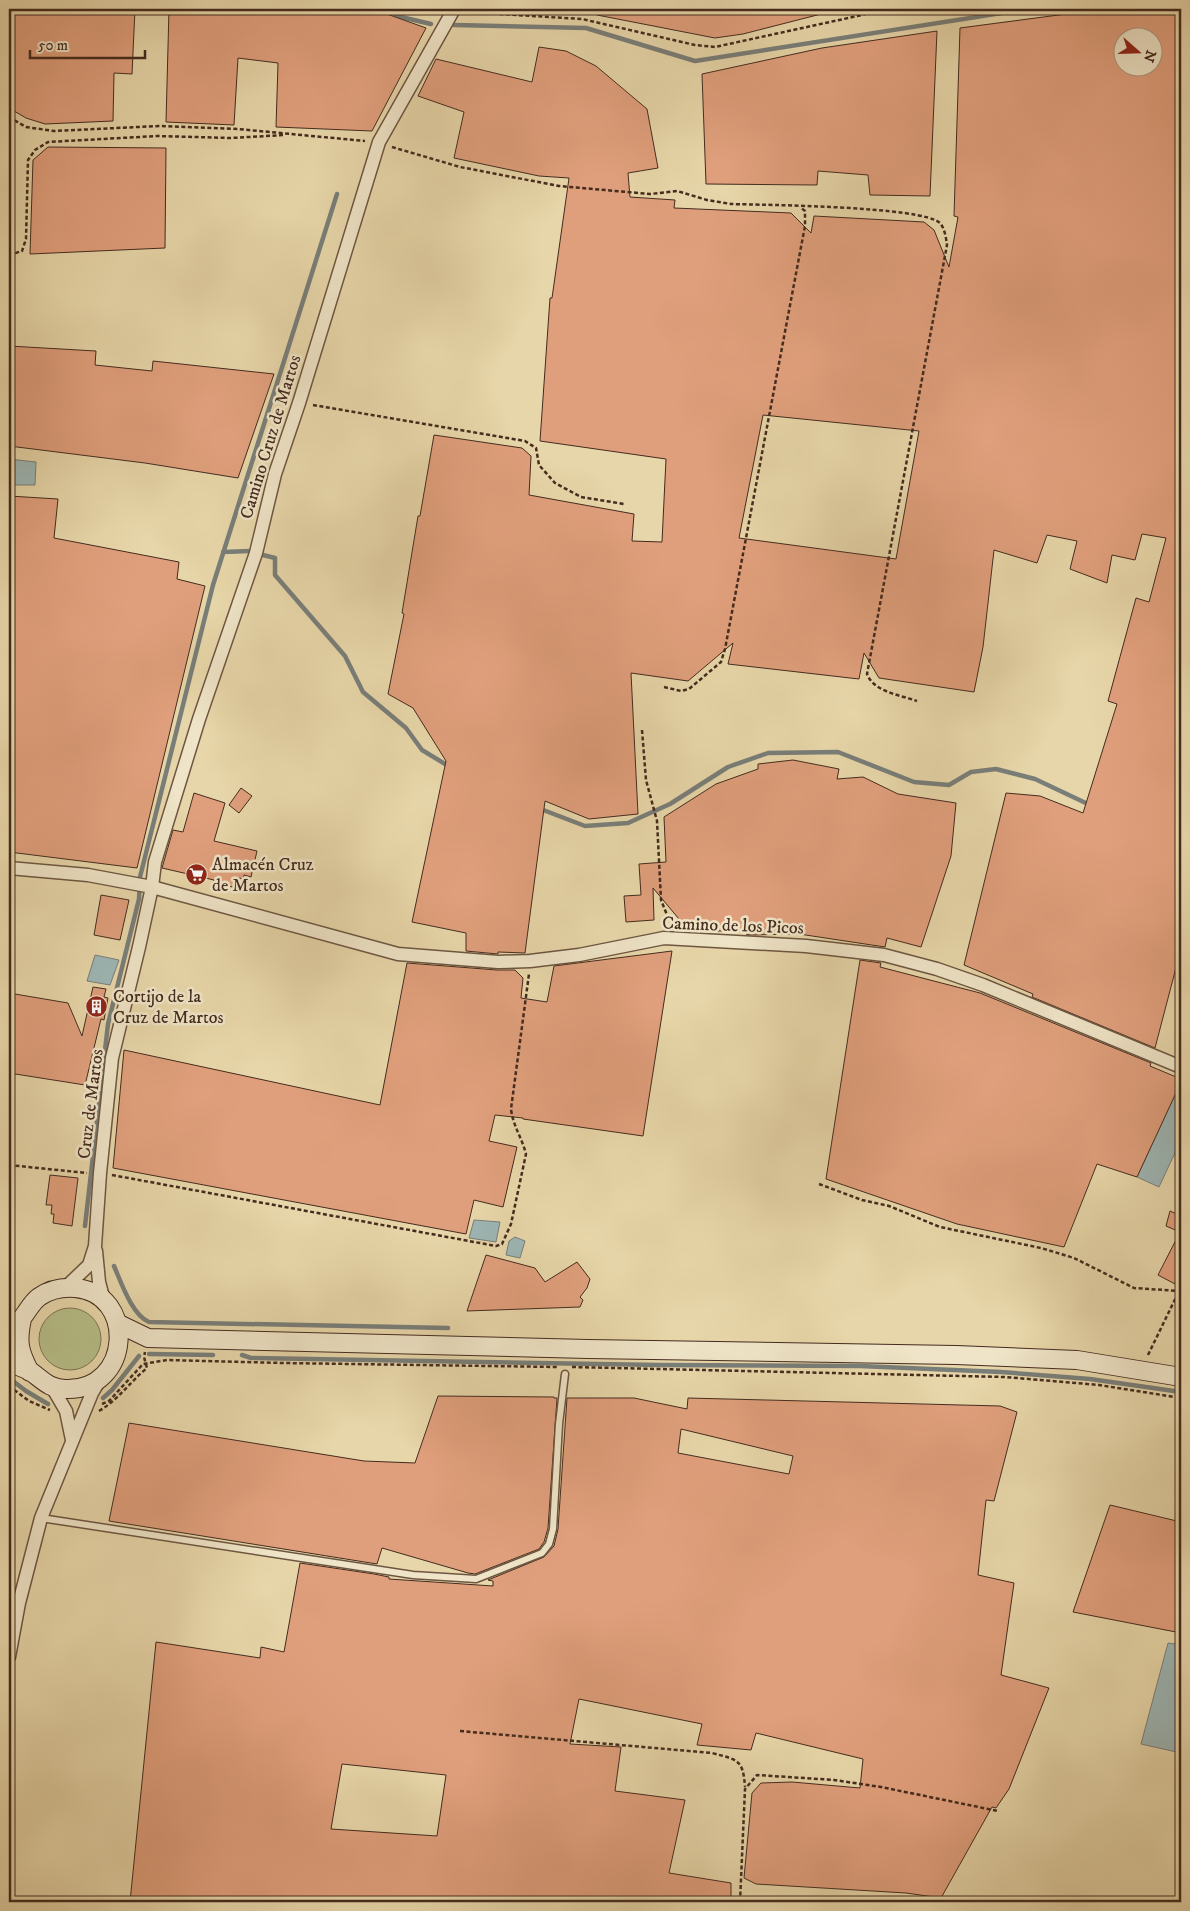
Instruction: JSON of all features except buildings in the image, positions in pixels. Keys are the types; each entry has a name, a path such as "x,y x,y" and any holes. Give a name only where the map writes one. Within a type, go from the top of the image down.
{"main road":[{"path":"9,1331 22,1319 29,1307 39,1297 52,1290 79,1288 92,1293 104,1301 112,1311 117,1323 120,1339 117,1355 111,1367 102,1377 91,1384 79,1388 65,1389 52,1387 30,1372 9,1363"},
{"path":"22,1319 18,1337 21,1355 30,1372"},
{"path":"117,1323 148,1338 588,1349 956,1355 1077,1360 1181,1377"},
{"path":"117,1355 148,1338"}],"street":[{"name":"Camino Cruz de Martos","path":"143,886 155,862 199,719 256,553 275,474 379,142 453,10"},
{"name":"Camino de los Picos","path":"9,868 88,875 143,886 398,954 498,962 530,961 579,955 664,938 806,946 884,955 937,968 983,985 1181,1067"},
{"name":"Cruz de Martos","path":"65,1288 89,1265 95,1246 100,1173 112,1058 143,886"},
{"path":"95,1246 99,1282 104,1301"},
{"path":"9,1657 19,1603 41,1518 72,1440 102,1377"},
{"path":"52,1387 66,1410 72,1440"}],"lane":[{"path":"41,1518 413,1575 476,1579 542,1553 550,1544 553,1529 559,1424 565,1374"}],"path":[{"path":"453,10 582,19 695,45 715,47 862,15 880,9"},
{"path":"9,117 26,126 54,131 160,126 238,129 379,142 460,167 559,186 650,194 677,191 707,200 730,204 884,211 928,216 940,223 946,234 947,245 867,674 878,688 917,701"},
{"path":"9,255 22,251 26,238 28,160 35,150 48,142 157,136 231,138 292,134"},
{"path":"664,687 681,691 689,689 721,662 725,649 805,226 805,211 799,206"},
{"path":"299,402 525,442 536,448 539,465 556,483 581,497 624,504"},
{"path":"642,730 646,780 657,821 661,900 667,915 685,939"},
{"path":"100,1173 496,1246 502,1244 511,1224 526,1154 524,1144 513,1122 511,1108 530,961"},
{"path":"9,1165 82,1173"},
{"path":"819,1184 862,1200 889,1206 940,1227 1041,1248 1074,1258 1134,1288 1179,1291"},
{"path":"1142,1370 1181,1286"},
{"path":"148,1338 144,1357 145,1363 148,1368 137,1376 113,1403 86,1419 84,1414 108,1402 145,1363 167,1360 283,1364 562,1367"},
{"path":"572,1367 1005,1377 1071,1382 1181,1398"},
{"path":"9,1386 42,1408 66,1410"},
{"path":"460,1731 712,1753 734,1759 744,1770 745,1789 740,1902"},
{"path":"745,1789 757,1775 834,1780 881,1787 998,1811"}],"green space":[{"path":"70,1308 82,1310 92,1317 99,1327 101,1339 99,1351 92,1361 82,1368 70,1370 58,1368 48,1361 41,1351 39,1339 41,1327 48,1317 58,1310"}],"water":[{"path":"9,459 36,462 35,485 9,485"},
{"path":"95,955 119,960 110,985 87,981"},
{"path":"1181,1082 1181,1140 1159,1187 1137,1177"},
{"path":"474,1220 500,1222 496,1242 469,1238"},
{"path":"515,1237 525,1241 520,1258 506,1255 509,1241"},
{"path":"1168,1643 1181,1645 1181,1753 1141,1744"}],"waterway":[{"path":"385,9 401,17 431,24"},
{"path":"454,25 586,28 695,61 1028,9"},
{"path":"85,1226 108,1024 139,899 140,877 213,585 337,194"},
{"path":"223,552 250,551"},
{"path":"263,555 275,558 275,575 345,656 363,692 406,728 422,750 450,767"},
{"path":"538,808 585,826 628,823 670,804 728,767 768,753 838,752 914,782 949,785 971,772 996,769 1035,779 1090,805"},
{"path":"114,1266 132,1305 137,1313 149,1322 448,1328"},
{"path":"149,1354 213,1355"},
{"path":"242,1355 251,1358 659,1365 860,1366 1001,1372 1090,1379 1181,1392"},
{"path":"103,1398 112,1390 139,1356"},
{"path":"9,1378 48,1404"}],"place":[{"name":"Almacén Cruz de Martos","path":"196,875"},
{"name":"Cortijo de la Cruz de Martos","path":"97,1007"}]}
